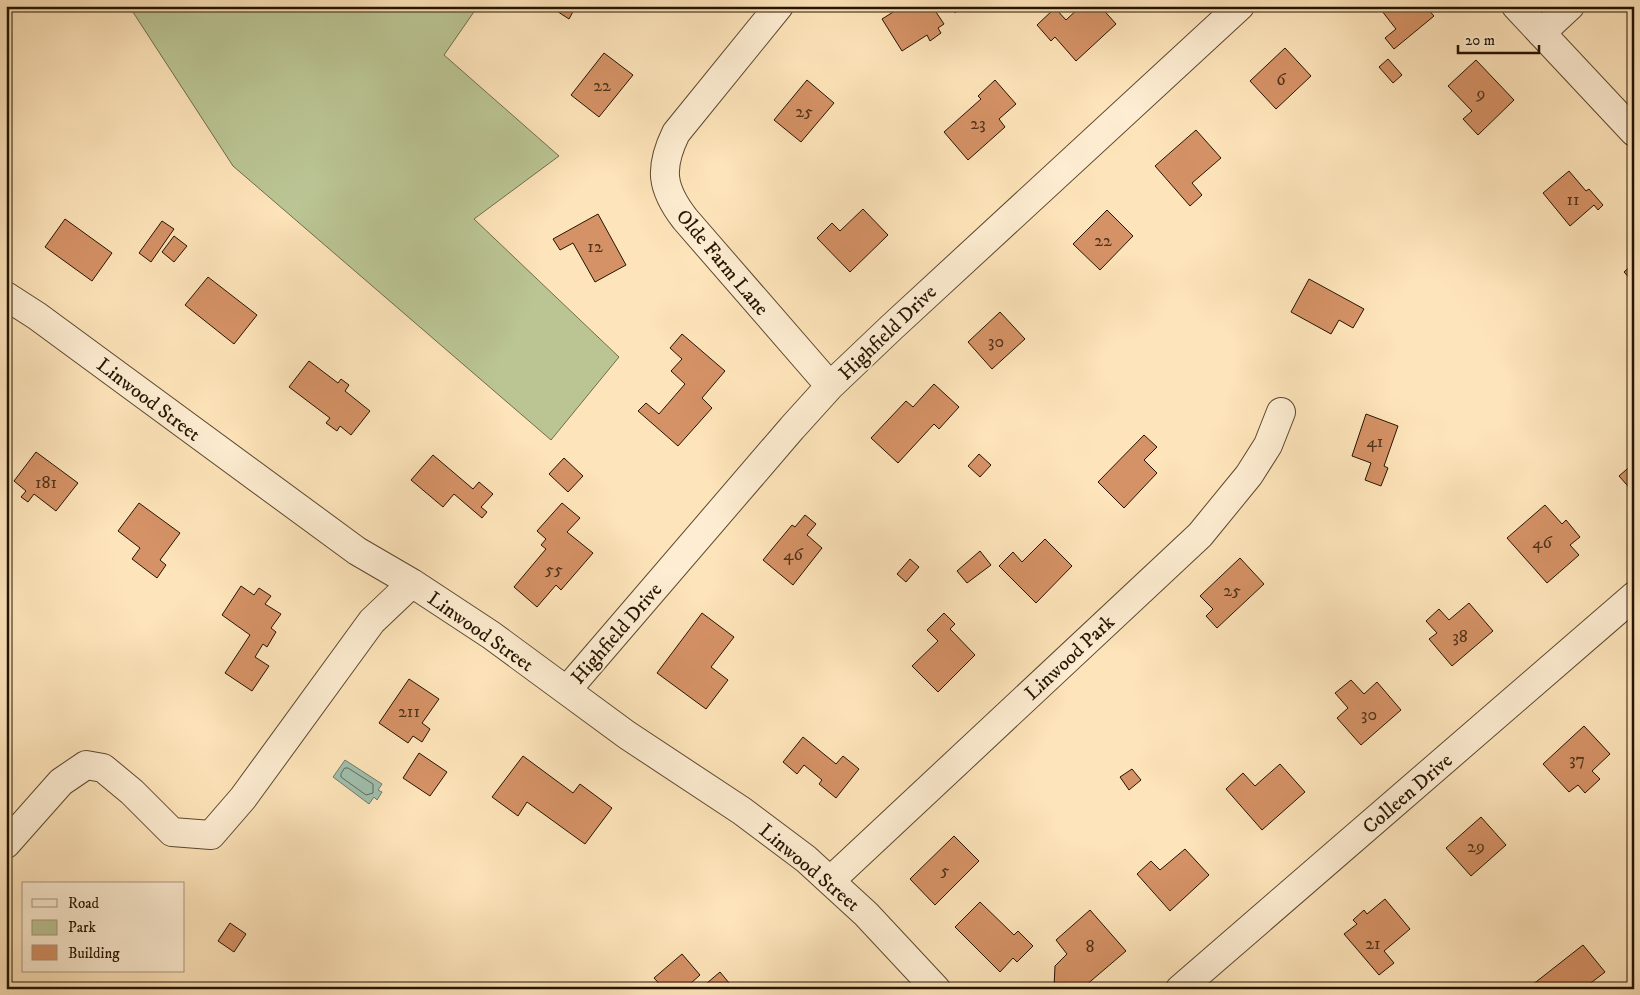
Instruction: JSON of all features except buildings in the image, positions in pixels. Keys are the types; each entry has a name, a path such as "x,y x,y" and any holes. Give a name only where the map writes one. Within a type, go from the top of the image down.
{"street":[{"name":"Olde Farm Lane","path":"779,6 676,133 668,150 665,180 676,207 685,219 830,386"},
{"name":"Highfield Drive","path":"567,690 830,386 892,326 1240,6"},
{"path":"1516,6 1634,132"},
{"path":"1541,33 1570,6"},
{"name":"Linwood Street","path":"6,296 37,316 311,519 357,551 412,583 491,635 627,735 742,810 806,859 866,914 936,989"},
{"name":"Linwood Park","path":"830,881 1200,535 1249,475 1268,445 1281,412"},
{"path":"6,844 61,782 86,765 103,768 132,792 172,832 211,835 243,798 372,622 412,583"},
{"name":"Colleen Drive","path":"1180,989 1634,596"}],"green space":[{"path":"129,6 478,6 444,55 559,156 474,219 619,357 551,440 233,166"}],"water":[{"path":"345,760 382,784 378,790 382,792 377,800 374,797 369,804 333,777"}]}
